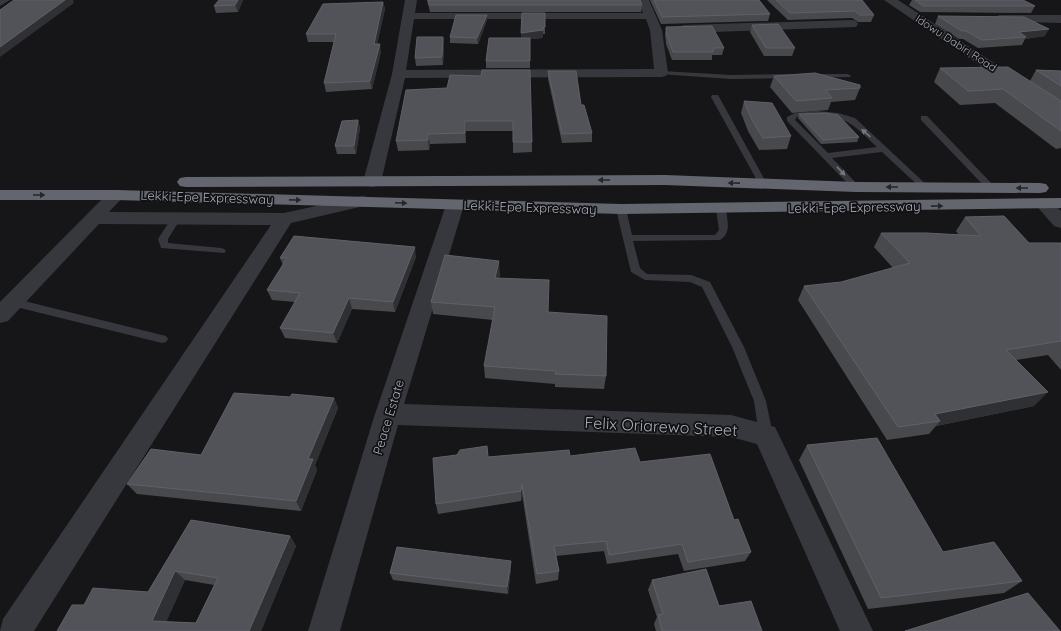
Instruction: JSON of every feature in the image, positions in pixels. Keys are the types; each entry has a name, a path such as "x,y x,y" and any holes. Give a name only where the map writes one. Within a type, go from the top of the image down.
{"highway":[{"name":"Lekki-Epe Expressway","path":"0,195 116,195 367,191 629,180 856,187 1061,189"},
{"path":"629,180 641,192 642,196 629,210"},
{"path":"665,180 661,189 661,194 668,209"},
{"name":"Lekki-Epe Expressway","path":"0,181 367,191 454,205 629,210 1052,203"}],"street":[{"path":"0,2 4,0"},
{"path":"0,11 17,0"},
{"path":"93,218 284,219 367,191 399,74 410,16 411,0"},
{"path":"399,74 661,73 656,30 643,0"},
{"name":"Idowu Dabiri Road","path":"890,0 1061,114"},
{"path":"410,16 649,16"},
{"path":"918,18 940,18"},
{"path":"985,19 1061,19"},
{"path":"656,30 852,24"},
{"path":"1009,78 1031,78"},
{"path":"6,308 116,195"},
{"path":"1052,203 1061,222"},
{"name":"Peace Estate","path":"324,631 388,414 454,205"},
{"path":"14,631 284,219"},
{"name":"Felix Oriarewo Street","path":"388,414 731,426 766,435"},
{"path":"766,435 857,631"}],"lane":[{"path":"661,73 731,77 794,76"},
{"path":"801,76 848,76"},
{"path":"715,97 739,138 763,184"},
{"path":"856,187 802,134 791,121 791,117 795,115 830,113 852,120 926,188"},
{"path":"924,118 991,188"},
{"path":"826,156 884,149"},
{"path":"627,238 721,237 724,233 721,209"},
{"path":"629,210 627,238 634,270 645,277 691,279 706,285 738,347 760,401 766,435"},
{"path":"176,218 163,239 164,246 221,251"},
{"path":"6,308 162,339"}],"building":[{"path":"14,0 65,0 0,47 0,10"},
{"path":"219,0 238,0 235,5 214,6"},
{"path":"428,0 640,0 642,5 429,5"},
{"path":"654,0 759,0 770,14 662,17"},
{"path":"776,0 862,0 874,15 860,15 855,11 790,13"},
{"path":"915,0 1023,0 1035,6 923,6"},
{"path":"383,2 374,44 380,44 370,81 324,83 336,34 306,34 323,4"},
{"path":"522,13 545,13 545,27 543,27 543,30 521,33"},
{"path":"456,15 487,15 477,38 450,37"},
{"path":"938,16 1024,17 1049,29 1019,32 1026,37 982,40 966,31 962,31"},
{"path":"778,24 795,48 766,48 752,25"},
{"path":"712,26 724,48 714,48 713,52 673,52 667,36 666,27"},
{"path":"417,37 443,37 442,57 415,58"},
{"path":"489,38 530,38 530,61 486,61"},
{"path":"1008,67 1061,101 1061,131 1003,89 968,91 940,68"},
{"path":"482,70 530,70 532,142 513,142 513,121 465,121 465,133 428,134 428,140 396,141 406,90 447,88 450,75 481,76"},
{"path":"1036,70 1061,71 1061,86"},
{"path":"548,71 576,71 581,105 584,105 592,133 562,134"},
{"path":"815,73 860,85 860,88 825,90 832,98 796,101 774,76"},
{"path":"744,101 772,103 791,136 763,138 751,118"},
{"path":"826,113 838,115 859,137 823,140 799,114"},
{"path":"358,120 354,146 335,146 342,121"},
{"path":"1004,216 1029,243 1061,243 1061,341 1006,350 1048,392 935,414 940,421 898,427 804,286 841,282 910,263 881,233 926,233 981,236 965,217"},
{"path":"294,236 415,247 393,302 349,298 333,333 280,328 300,293 267,290 287,258 280,258"},
{"path":"445,255 499,261 495,278 549,280 548,312 607,316 606,376 555,374 556,371 484,366 495,307 431,302"},
{"path":"234,393 290,397 292,394 334,398 308,459 313,459 296,501 127,484 151,449 201,455"},
{"path":"877,438 943,552 994,542 1022,581 881,598 807,445"},
{"path":"487,446 488,457 569,450 570,456 635,448 640,462 710,454 734,520 738,519 751,552 688,562 682,544 609,555 606,541 554,546 559,571 537,574 522,484 521,491 436,504 433,458 457,455 460,450"},
{"path":"191,520 290,536 249,631 57,631 72,605 84,605 93,588 148,592","holes":["175,571 218,578 196,623 152,621"]},
{"path":"397,547 511,561 507,587 390,573"},
{"path":"706,569 719,606 751,601 762,631 662,631 658,615 663,614 652,580"},
{"path":"1028,593 1060,631 905,631"}]}
